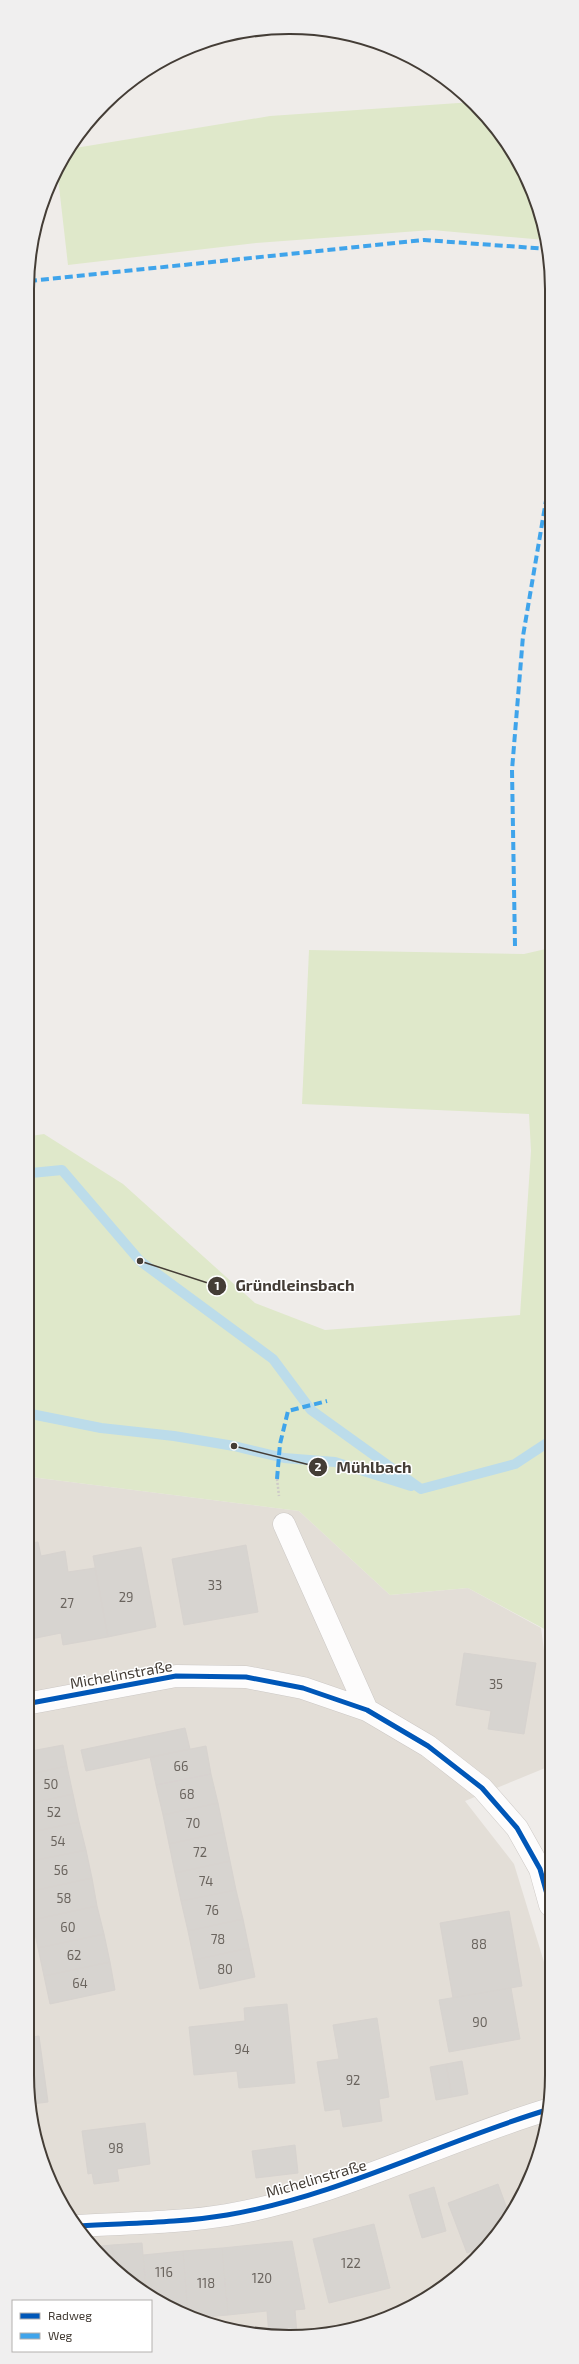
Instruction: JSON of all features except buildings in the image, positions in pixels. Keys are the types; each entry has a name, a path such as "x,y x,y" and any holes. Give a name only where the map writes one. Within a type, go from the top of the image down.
{"street":[{"path":"284,1524 367,1710"},
{"name":"Michelinstraße","path":"34,1702 176,1676 246,1677 303,1688 367,1710 428,1746 482,1788 517,1828 540,1869 545,1887"},
{"name":"Michelinstraße","path":"84,2226 227,2215 372,2174 518,2119 542,2111"}],"shaded area":[{"path":"34,1477 299,1511 390,1595 468,1588 541,1628 545,1658 545,1768 465,1801 514,1864 544,1962 545,2074 543,2108 531,2157 519,2188 492,2230 482,2243 458,2267 445,2277 417,2296 387,2311 339,2325 323,2328 290,2330 256,2328 240,2325 192,2311 162,2296 121,2267 97,2243 77,2216 60,2188 43,2141 36,2108 34,2074"}],"green space":[{"path":"464,103 482,121 492,134 519,176 531,207 540,240 432,230 256,243 68,265 58,180 77,148 270,116"},
{"path":"545,949 545,1629 468,1588 390,1595 299,1511 34,1477 34,1136 44,1134 123,1184 255,1303 325,1330 520,1315 531,1151 529,1114 302,1104 309,950 524,954"}],"waterway":[{"path":"34,1173 62,1170 140,1261 273,1359 311,1410 421,1489 515,1464 545,1444"},
{"path":"34,1415 101,1428 174,1436 234,1446 284,1458 335,1462 411,1486"}],"marked path":[{"path":"35,280 424,240 542,249"},
{"path":"515,946 512,770 523,636 545,506"},
{"path":"277,1479 280,1444 288,1411 327,1401"}],"cycle path":[{"path":"34,1702 176,1676 246,1677 303,1688 367,1710 428,1746 482,1788 517,1828 540,1869 545,1887"},
{"path":"84,2226 191,2220 227,2215 269,2206 350,2182 470,2136 542,2111"}],"place":[{"name":"Gründleinsbach","path":"140,1261"},
{"name":"Mühlbach","path":"234,1446"}]}
